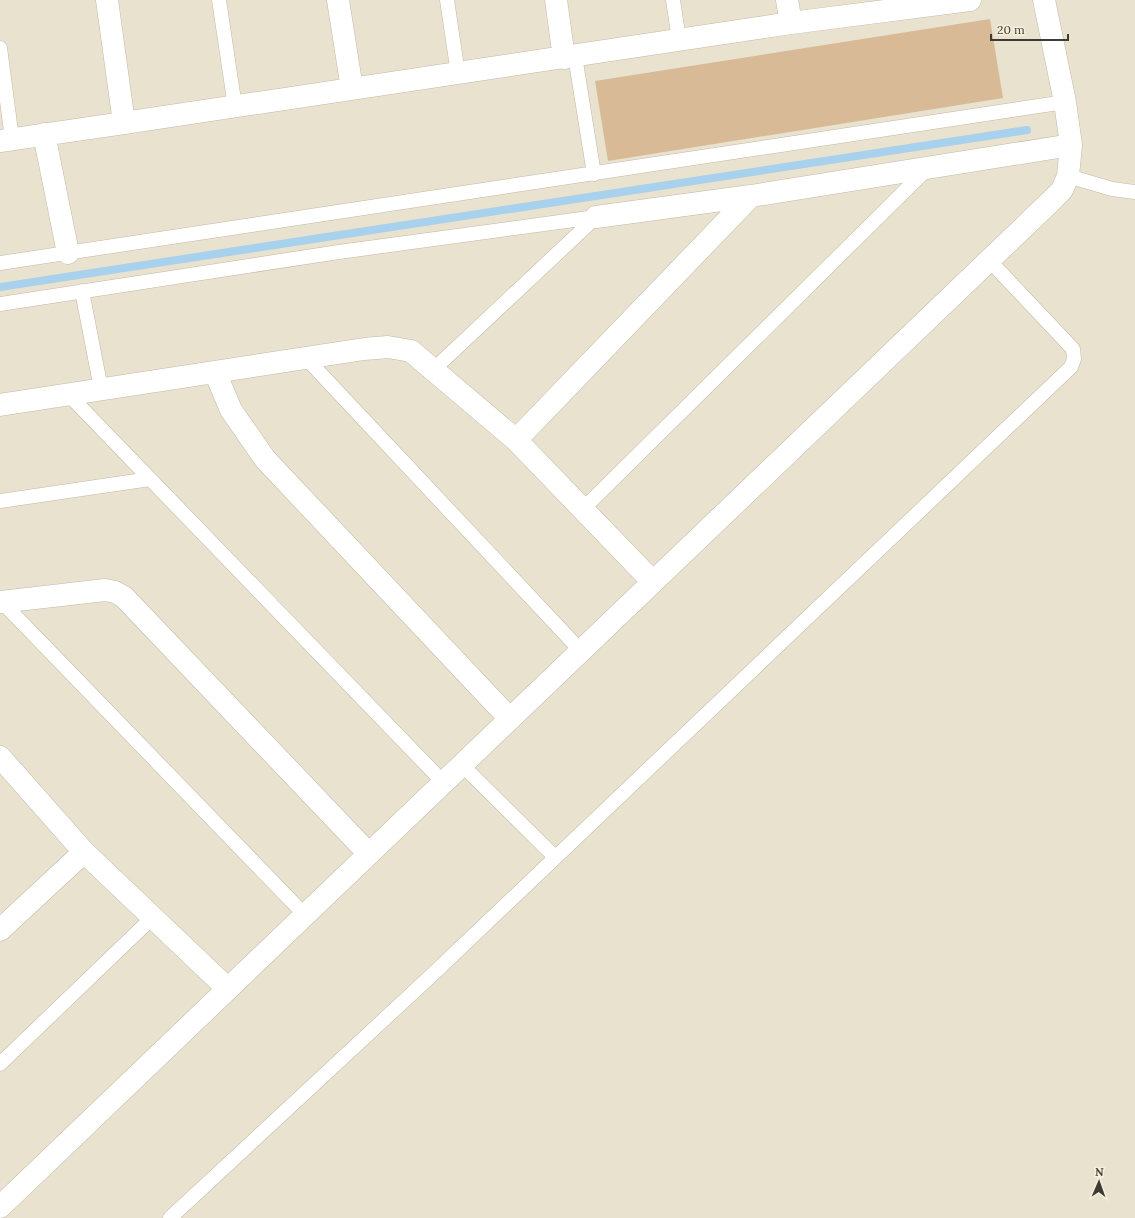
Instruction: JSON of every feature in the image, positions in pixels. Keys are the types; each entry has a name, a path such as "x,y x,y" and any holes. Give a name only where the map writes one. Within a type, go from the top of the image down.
{"street":[{"path":"107,0 124,123"},
{"path":"338,0 352,90"},
{"path":"556,0 570,57"},
{"path":"788,0 791,24"},
{"path":"6,140 791,24 895,5 970,0"},
{"path":"0,1207 1062,190 1068,176 1071,145 1065,102 1044,0"},
{"path":"44,134 68,253"},
{"path":"596,217 751,196 1071,145"},
{"path":"516,440 751,196"},
{"path":"0,404 364,349 388,347 411,351 516,440 653,582"},
{"path":"215,372 232,410 265,459 510,719"},
{"path":"1,602 105,590 115,592 124,598 369,854"},
{"path":"0,757 84,852 228,988"},
{"path":"0,930 84,852"}],"lane":[{"path":"219,0 235,107"},
{"path":"447,0 458,74"},
{"path":"673,0 679,40"},
{"path":"0,48 6,140"},
{"path":"570,57 594,174"},
{"path":"0,263 1065,102"},
{"path":"583,509 929,167"},
{"path":"1068,176 1112,189 1135,192"},
{"path":"0,304 339,252 596,217"},
{"path":"433,370 596,217"},
{"path":"170,1218 428,979 1071,368 1074,360 1073,349 989,260"},
{"path":"82,291 101,389"},
{"path":"306,358 581,651"},
{"path":"68,394 444,783"},
{"path":"0,501 150,479"},
{"path":"1,602 305,915"},
{"path":"462,765 555,857"},
{"path":"0,1064 153,917"}],"building":[{"path":"990,19 1003,98 608,161 595,81"}],"waterway":[{"path":"0,287 1027,130"}]}
